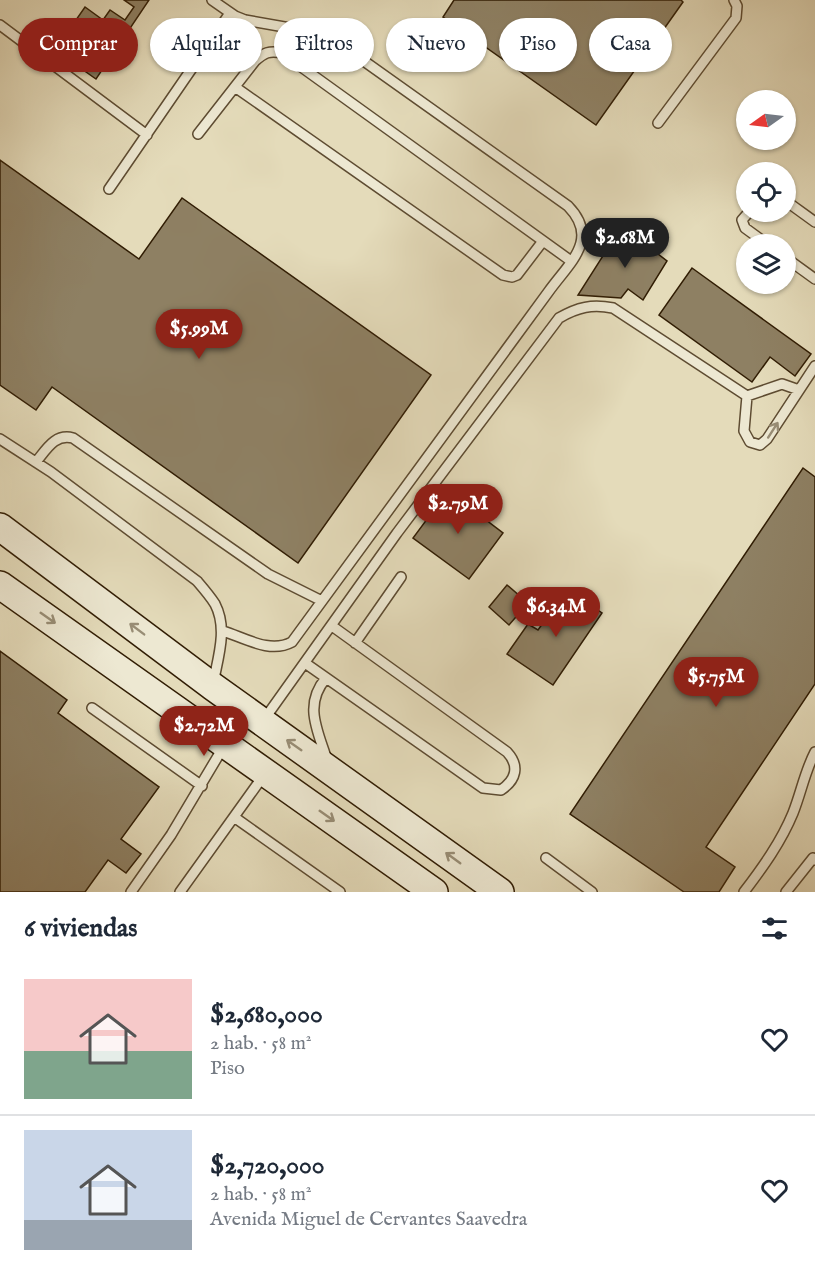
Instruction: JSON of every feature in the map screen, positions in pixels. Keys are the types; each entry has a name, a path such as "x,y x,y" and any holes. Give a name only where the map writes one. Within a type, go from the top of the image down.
{"street":[{"path":"0,527 212,686 500,892"},
{"path":"0,585 434,892"}],"lane":[{"path":"212,0 230,13 253,22 313,32 340,44 568,206 579,218 583,238 571,261 292,642 282,648 270,647 223,631"},
{"path":"658,123 736,18 737,6 734,0"},
{"path":"109,189 230,13"},
{"path":"0,25 147,135"},
{"path":"198,134 255,61 265,52 282,53 571,261"},
{"path":"235,87 503,275 512,277 517,275 543,241"},
{"path":"796,208 815,222"},
{"path":"742,222 743,226 754,234"},
{"path":"796,265 815,279"},
{"path":"262,722 398,533 560,318 573,310 597,305 613,308 747,396"},
{"path":"747,396 744,430 750,442 760,445 767,439 815,366"},
{"path":"747,396 782,384 799,390"},
{"path":"36,462 59,437 74,438 268,574 322,601"},
{"path":"0,439 36,462 197,581 214,603 223,631 212,686"},
{"path":"355,643 401,577"},
{"path":"305,663 483,788 494,791 507,786 516,771 514,759 507,752 332,626"},
{"path":"326,678 316,693 313,712 331,771"},
{"path":"92,708 202,786"},
{"path":"131,892 171,836 225,744"},
{"path":"744,892 765,864 794,812 803,779 815,752"},
{"path":"180,892 266,773"},
{"path":"234,818 340,892"},
{"path":"546,858 592,892"},
{"path":"786,892 814,858"}],"building":[{"path":"124,0 149,0 137,18 126,18 134,7"},
{"path":"454,0 681,0 683,2 672,18 589,18 589,72 633,72 596,125 521,72 577,72 577,18 499,18 499,57 487,48 487,18 443,17"},
{"path":"85,7 100,18 77,18"},
{"path":"110,10 122,18 104,18"},
{"path":"86,72 101,72 96,79"},
{"path":"0,160 139,259 182,198 431,375 298,563 52,387 36,410 0,385"},
{"path":"622,226 667,261 643,300 628,289 621,298 578,295"},
{"path":"692,268 811,354 795,376 770,357 752,382 659,315"},
{"path":"803,468 815,477 815,684 706,847 735,867 719,892 684,892 570,814"},
{"path":"448,491 503,533 469,579 413,538"},
{"path":"507,585 528,603 509,625 489,607"},
{"path":"567,589 602,613 553,685 507,654 528,624 538,630"},
{"path":"0,651 67,700 58,713 159,787 121,839 141,854 126,873 108,860 85,892 0,892"}]}
